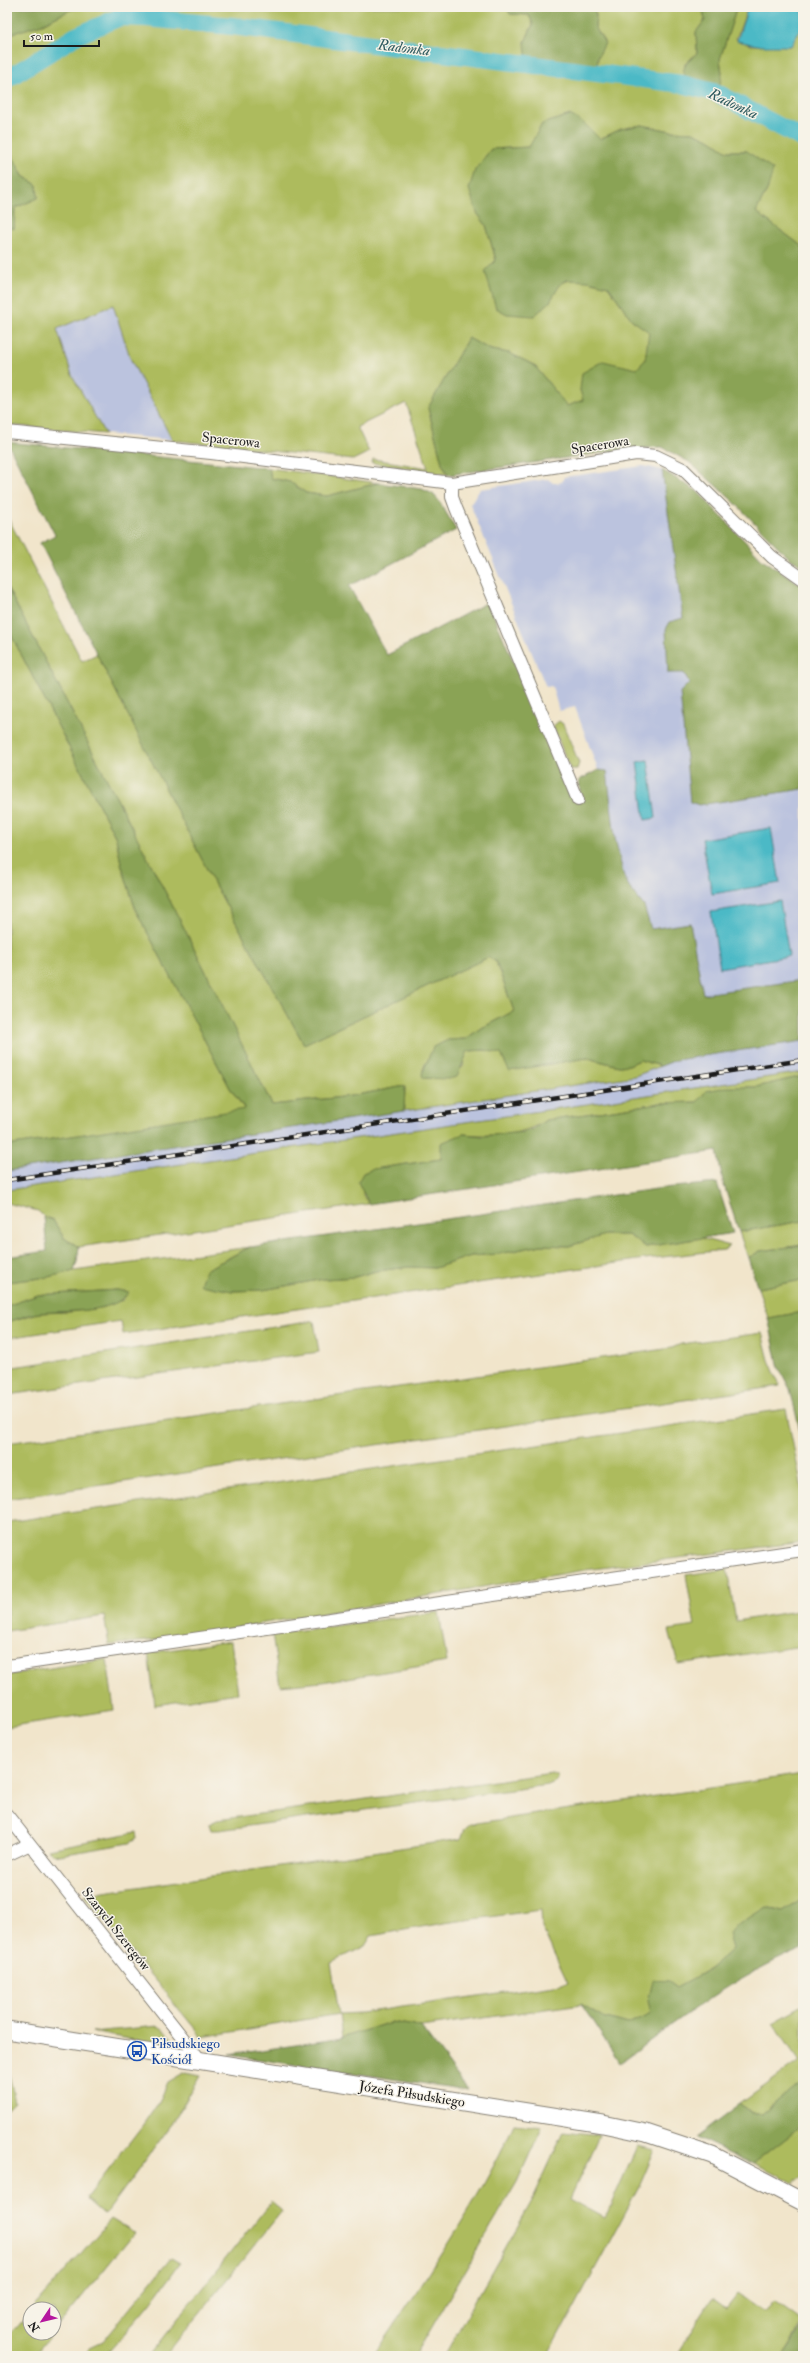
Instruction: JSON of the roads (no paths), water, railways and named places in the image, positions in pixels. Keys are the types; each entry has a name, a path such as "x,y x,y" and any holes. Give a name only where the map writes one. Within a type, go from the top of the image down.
{"street":[{"name":"Spacerowa","path":"7,432 211,453 452,482 636,454 656,456 683,469 772,557 803,579"},
{"path":"452,482 453,501 578,800"},
{"path":"7,1666 803,1550"},
{"name":"Szarych Szeregów","path":"7,1815 202,2061"},
{"path":"7,1855 30,1844"},
{"name":"Józefa Piłsudskiego","path":"7,2030 595,2123 646,2133 712,2155 803,2202"}],"water":[{"path":"748,7 803,7 803,25 791,46 762,46 737,41"},
{"path":"648,760 656,818 645,820 637,762"},
{"path":"771,828 780,883 712,894 702,839"},
{"path":"780,901 789,956 720,968 711,912"}],"waterway":[{"name":"Radomka","path":"7,79 76,36 120,17 145,18 232,26 682,84 717,93 803,139"}],"railway":[{"path":"7,1180 803,1060"}],"place":[{"name":"Piłsudskiego Kościół","path":"137,2051"}]}
